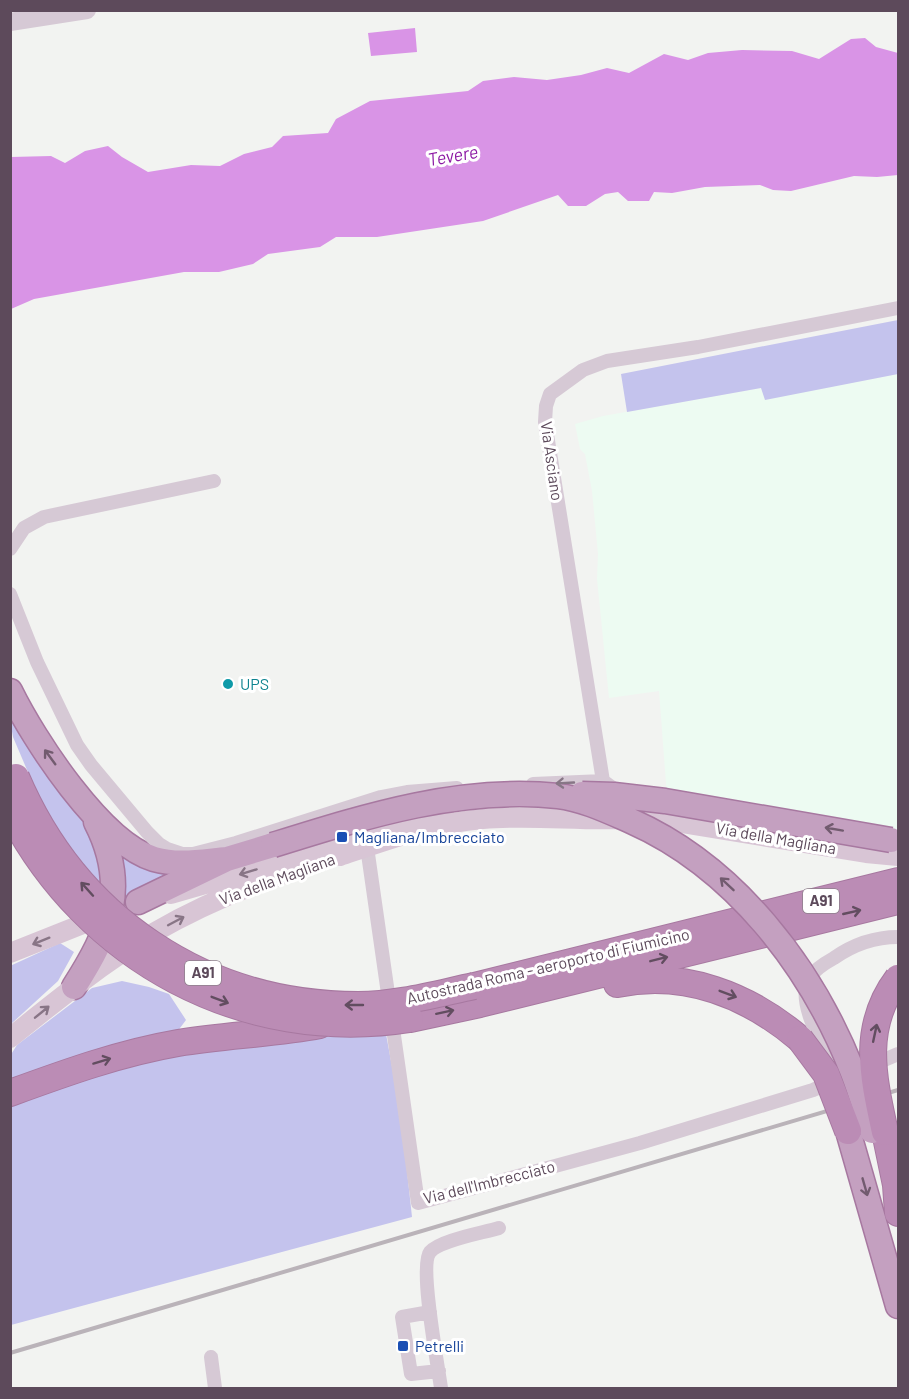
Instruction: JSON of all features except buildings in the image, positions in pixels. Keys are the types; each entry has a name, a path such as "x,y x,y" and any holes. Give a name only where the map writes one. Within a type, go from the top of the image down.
{"highway":[{"path":"10,691 36,736 85,804 99,828 110,863 113,888 111,913 92,957 74,987"},
{"name":"Autostrada Roma - aeroporto di Fiumicino","path":"13,770 32,812 62,861 93,897 118,920 151,944 187,965 227,983 269,996 319,1004 377,1004 411,999 749,928 898,901"},
{"path":"138,902 227,859 273,844 383,813 449,798 497,794 555,796 600,794 665,801 896,846"},
{"path":"555,796 606,810 658,834 699,861 748,904 782,947 821,1007 852,1071 860,1131 898,1306"},
{"path":"85,804 111,833 144,855 178,863 227,859"},
{"name":"Autostrada Roma - aeroporto di Fiumicino","path":"10,811 35,854 68,897 110,938 140,960 184,985 232,1004 271,1015 326,1024 396,1022 480,1004 749,928 898,881"},
{"path":"898,978 880,1011 872,1057 876,1093 896,1185 898,1213"},
{"path":"480,1004 541,1000 644,980 685,982 726,992 771,1016 808,1047 860,1131 898,1220"},
{"path":"10,1093 92,1064 147,1049 202,1039 287,1031 326,1024"}],"main road":[{"name":"Via della Magliana","path":"10,953 138,902 281,862 407,820 467,807 525,804 603,810 866,853 896,846"},
{"name":"Via della Magliana","path":"10,1038 74,987 135,945 199,909 295,870 430,827 480,819 653,818"}],"street":[{"path":"10,22 87,10"},
{"name":"Via Asciano","path":"603,781 544,422 550,394 583,370 607,361 698,347 898,308"},
{"path":"10,549 24,528 44,517 214,481"},
{"path":"10,594 32,650 77,745 147,832 163,847 177,853 193,854 236,843 373,799 399,793 434,789 603,781"},
{"name":"Via della Magliana","path":"603,781 653,818"},
{"path":"399,793 407,820"},
{"name":"Via dell'Imbrecciato","path":"367,847 418,1203 640,1143 813,1090 898,1054"},
{"path":"841,1077 809,1015 806,998 808,980 819,967 852,947 869,940 898,937"},
{"path":"441,1389 425,1264 430,1251 446,1243 499,1228"},
{"path":"430,1312 402,1317 411,1374 439,1371"},
{"path":"211,1357 215,1389"}],"shaded area":[{"path":"898,320 898,374 765,400 761,388 627,412 621,374"},
{"path":"898,374 898,834 667,796 659,691 609,698 597,579 598,554 592,491 585,454 580,449 575,424 603,416 761,388 766,399"},
{"path":"10,708 88,821 109,895 67,846 39,798 13,737"},
{"path":"111,850 196,869 116,902"},
{"path":"60,943 74,952 58,981 11,1024 10,966"},
{"path":"122,981 169,994 186,1020 177,1032 11,1084 10,1056 17,1045 92,988"},
{"path":"386,1034 401,1115 412,1217 11,1325 11,1101 106,1067 293,1038"}],"water":[{"path":"415,28 417,52 371,56 368,33"},
{"name":"Tevere","path":"865,38 876,47 898,53 898,175 854,176 791,191 773,190 760,185 705,187 672,193 654,192 649,201 628,201 618,192 605,194 586,206 568,206 558,195 483,221 377,237 336,237 320,247 268,254 253,264 219,272 184,272 34,299 11,309 11,157 51,156 65,163 85,151 108,146 148,172 191,165 220,166 244,154 272,147 283,136 328,133 336,119 370,101 468,91 483,81 514,77 547,80 607,68 629,73 664,54 688,60 708,53 742,50 792,51 819,59 851,39"}],"railway":[{"path":"10,1353 898,1090"}],"place":[{"name":"UPS","path":"228,684"},
{"name":"Magliana/Imbrecciato","path":"342,837"},
{"name":"Petrelli","path":"403,1346"}]}
